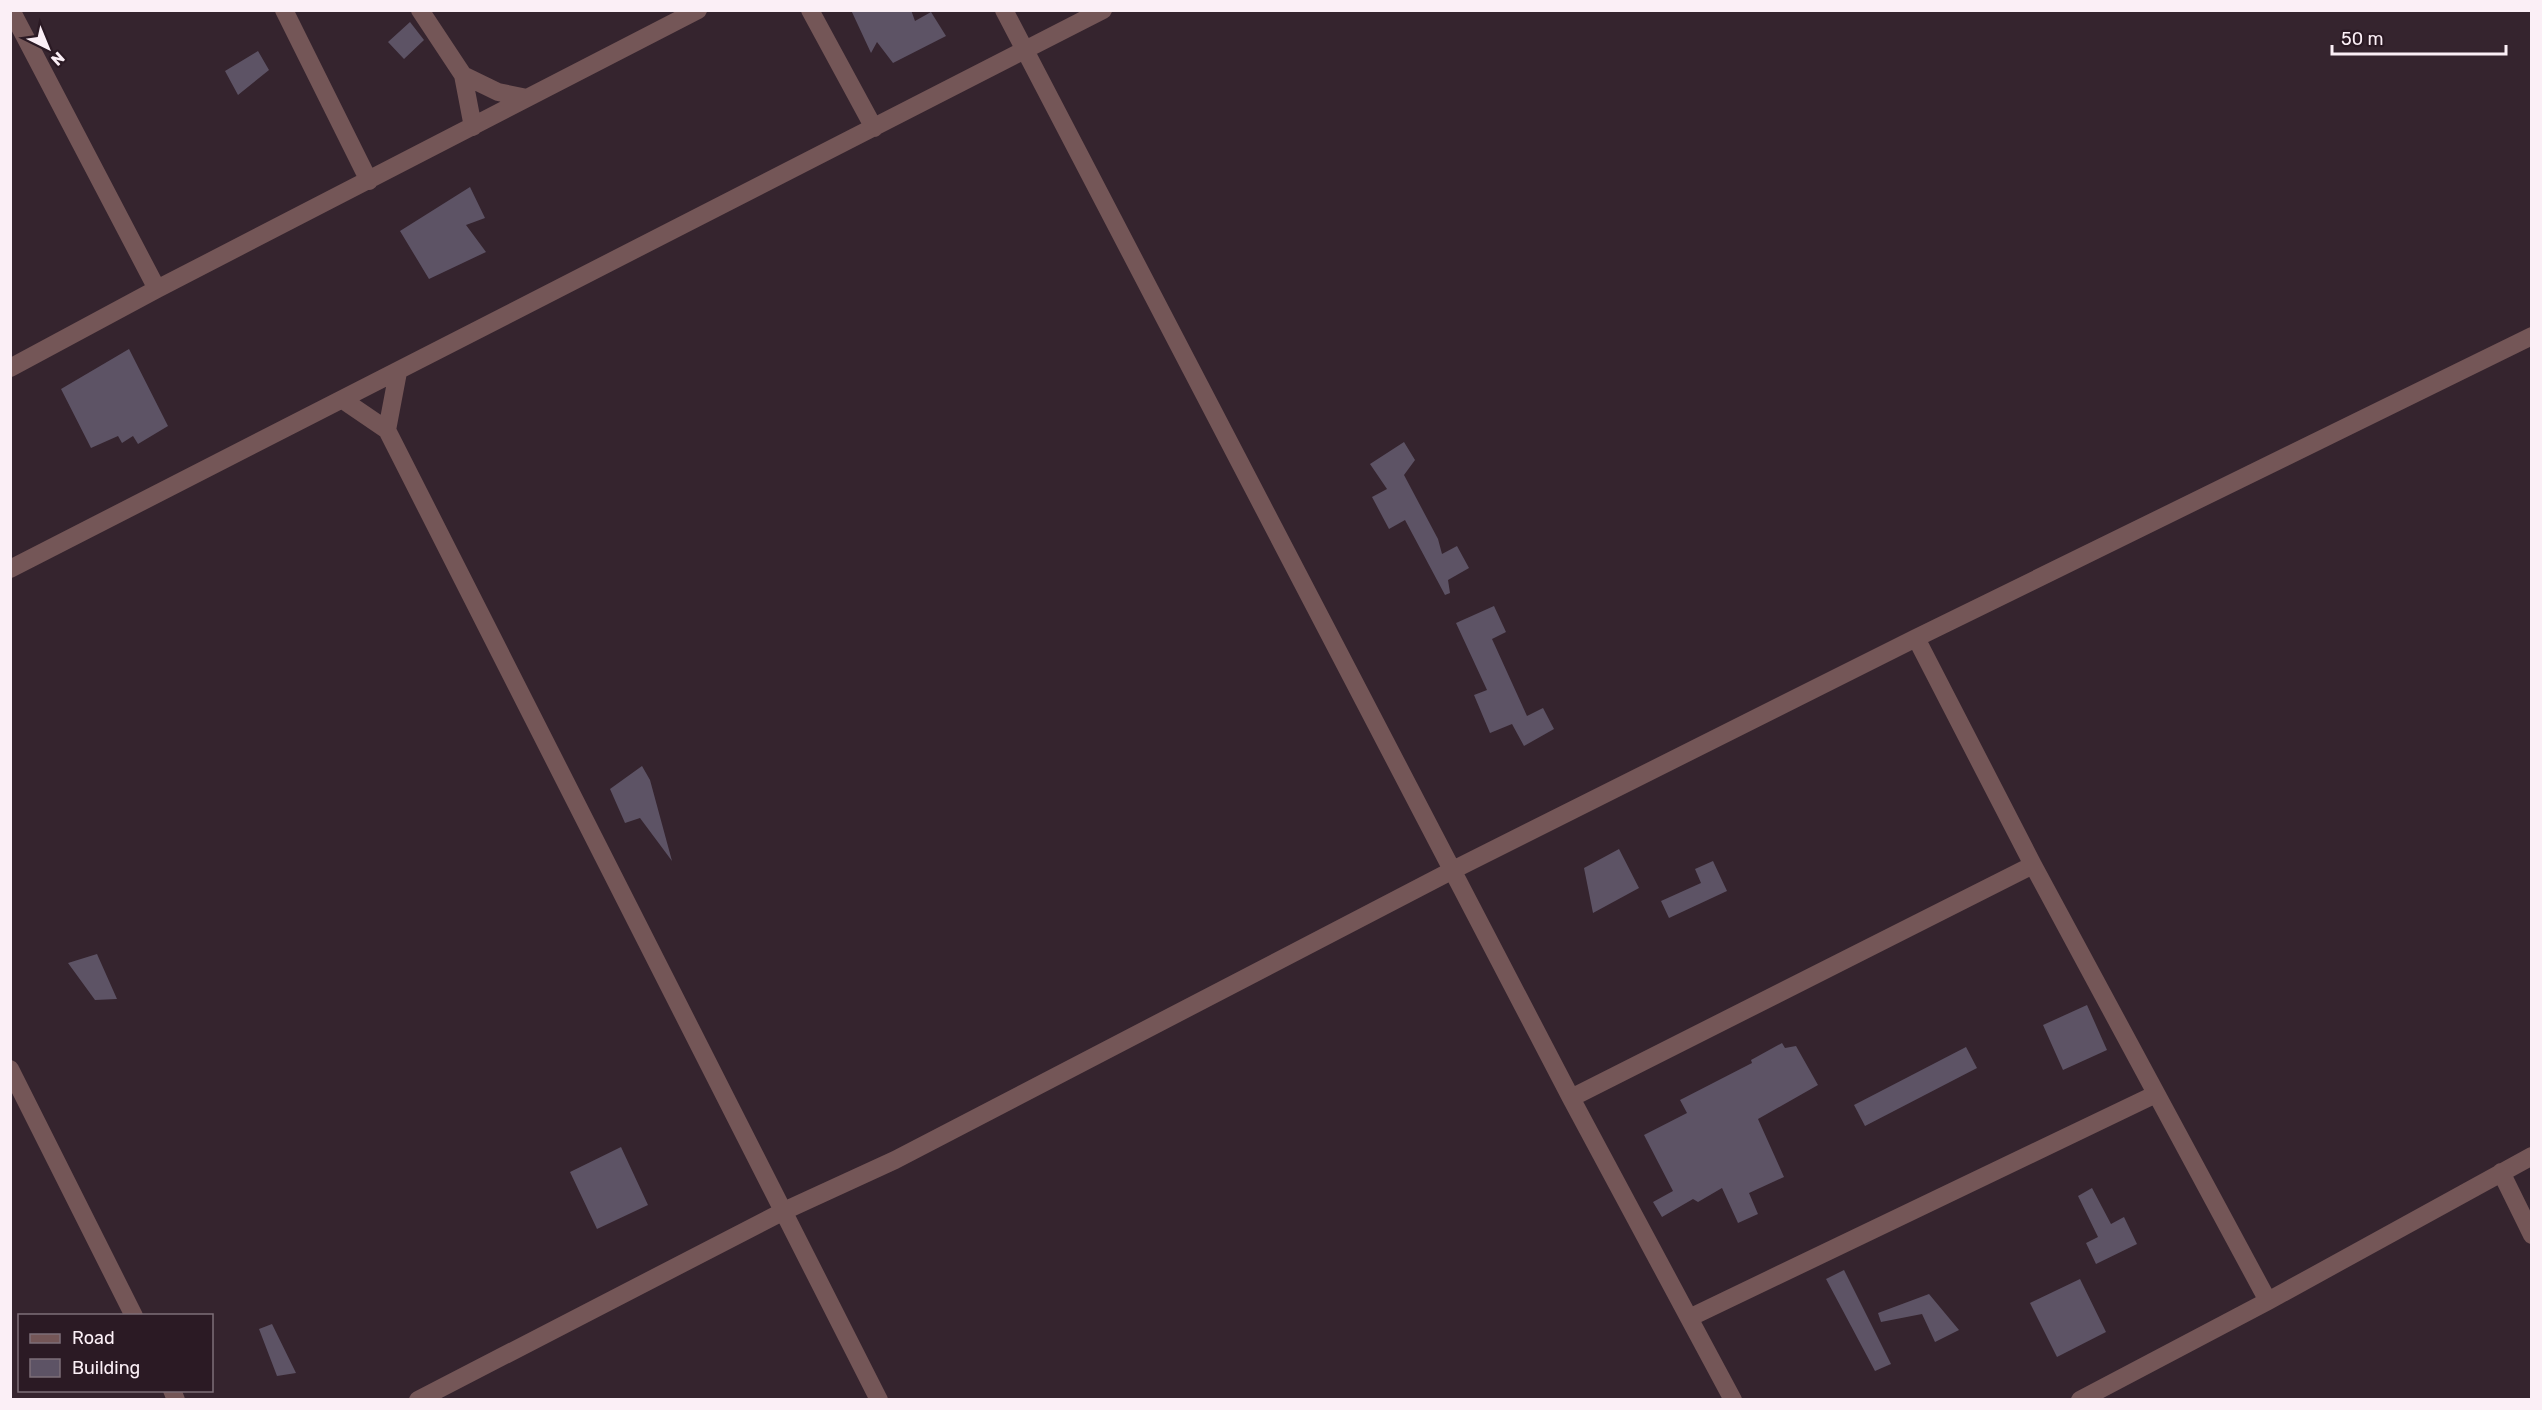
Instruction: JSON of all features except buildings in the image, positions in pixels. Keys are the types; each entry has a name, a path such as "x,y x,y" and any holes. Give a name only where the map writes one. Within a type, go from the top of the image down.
{"street":[{"path":"11,10 157,289"},
{"path":"284,10 369,181"},
{"path":"420,10 463,75 473,127"},
{"path":"10,368 157,289 698,10"},
{"path":"810,10 874,128"},
{"path":"1004,10 1454,870 1570,1098 1733,1400"},
{"path":"10,569 1104,10"},
{"path":"463,75 498,92 527,98"},
{"path":"418,1400 784,1211 895,1160 1454,870 1916,638 2532,336"},
{"path":"387,430 398,372"},
{"path":"343,400 387,430 879,1400"},
{"path":"1916,638 2033,865 2268,1301"},
{"path":"1570,1098 2033,865"},
{"path":"10,1069 133,1314"},
{"path":"1689,1318 2156,1094"},
{"path":"2080,1400 2268,1301 2532,1156"},
{"path":"2501,1172 2532,1235"}]}
